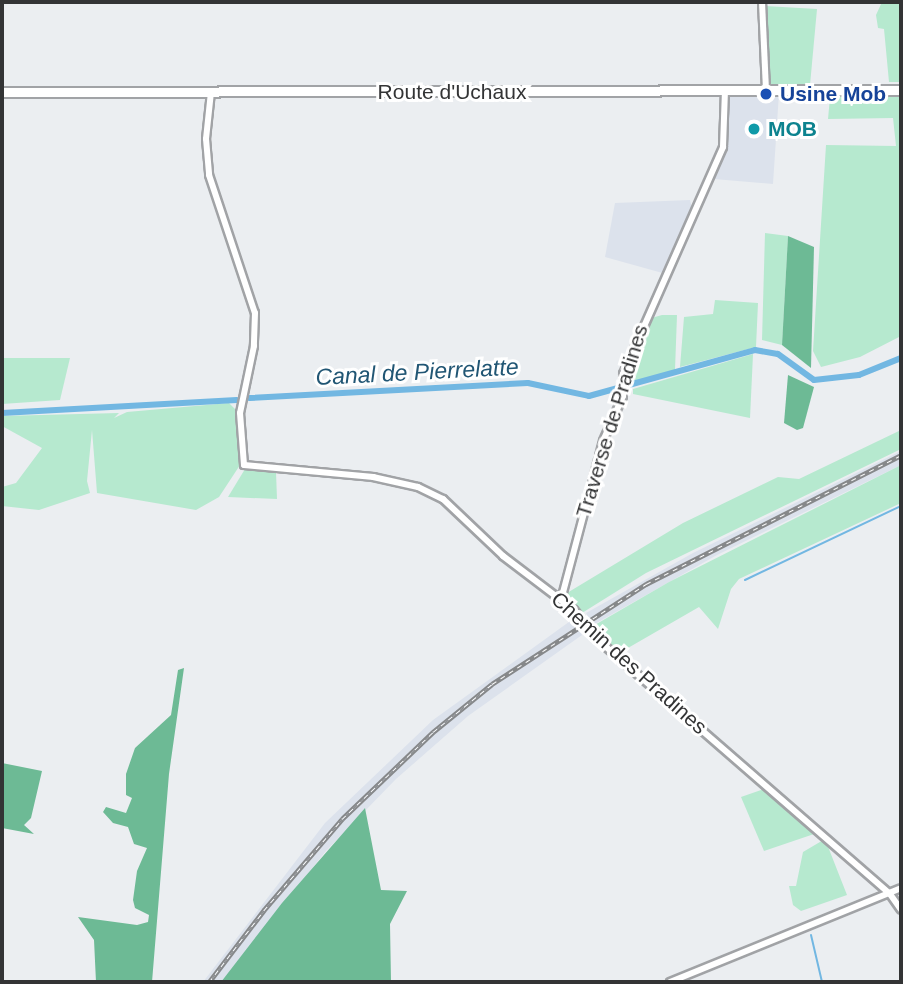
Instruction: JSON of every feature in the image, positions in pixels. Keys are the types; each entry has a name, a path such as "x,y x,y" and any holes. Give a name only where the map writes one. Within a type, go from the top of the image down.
{"main road":[{"name":"Route d'Uchaux","path":"2,92 901,90"}],"street":[{"path":"762,2 766,90"},
{"name":"Traverse de Pradines","path":"561,600 603,441 644,319 723,147 725,90"},
{"name":"Chemin des Pradines","path":"211,92 206,139 209,175 225,234 255,313 254,346 240,413 244,465 373,477 426,490 561,600 598,640 890,894 901,910"},
{"path":"670,982 901,888"}],"shaded area":[{"path":"728,93 779,93 773,184 714,179 727,143"},
{"path":"690,200 693,213 666,274 605,257 615,203"},
{"path":"901,451 901,465 717,555 593,625 586,613 693,553"},
{"path":"573,619 582,635 468,716 396,779 326,851 221,982 203,982 325,823 433,720"}],"green space":[{"path":"882,2 901,2 901,82 889,82 884,29 878,28 876,15"},
{"path":"765,6 817,9 810,85 769,86"},
{"path":"901,96 901,336 860,357 821,367 813,351 826,145 896,146 893,118 828,119 830,97"},
{"path":"765,233 788,236 782,345 762,340"},
{"path":"788,236 814,247 811,368 782,345"},
{"path":"715,300 758,303 756,347 680,367 684,317 713,314"},
{"path":"677,315 675,370 630,384 648,319"},
{"path":"753,354 750,418 633,394 633,389"},
{"path":"2,358 70,358 60,400 2,404"},
{"path":"788,375 814,387 803,428 797,430 784,423"},
{"path":"229,403 235,409 240,465 219,497 196,510 97,493 92,430 87,481 90,493 39,510 2,506 2,487 16,483 42,448 2,426 2,416 119,413 114,418 127,412"},
{"path":"901,430 901,449 646,573 582,613 567,593 683,523 778,477 799,479"},
{"path":"901,465 901,503 739,579 731,589 718,629 699,607 621,652 598,636 593,626 669,582"},
{"path":"245,469 276,472 277,499 228,497"},
{"path":"184,668 169,774 152,982 96,982 94,940 78,917 137,925 148,922 149,915 135,908 133,900 137,871 147,848 134,844 128,827 113,823 103,812 106,807 126,813 132,798 126,795 126,774 135,748 171,715 178,670"},
{"path":"2,763 42,771 31,818 24,825 34,834 2,828"},
{"path":"764,789 817,833 764,851 741,797"},
{"path":"365,808 381,890 407,891 390,924 391,982 221,982 282,903"},
{"path":"825,839 847,895 801,911 793,905 789,886 796,886 803,852"}],"waterway":[{"name":"Canal de Pierrelatte","path":"250,398 528,383 589,396 755,350 778,354 814,380 859,375 901,358"},
{"name":"Canal de Pierrelatte","path":"2,413 237,400"},
{"path":"745,580 901,506"},
{"path":"811,935 822,982"}],"railway":[{"path":"209,982 264,910 342,819 433,732 492,684 646,584 901,455"}],"place":[{"name":"Usine Mob","path":"766,94"},
{"name":"MOB","path":"754,129"}]}
